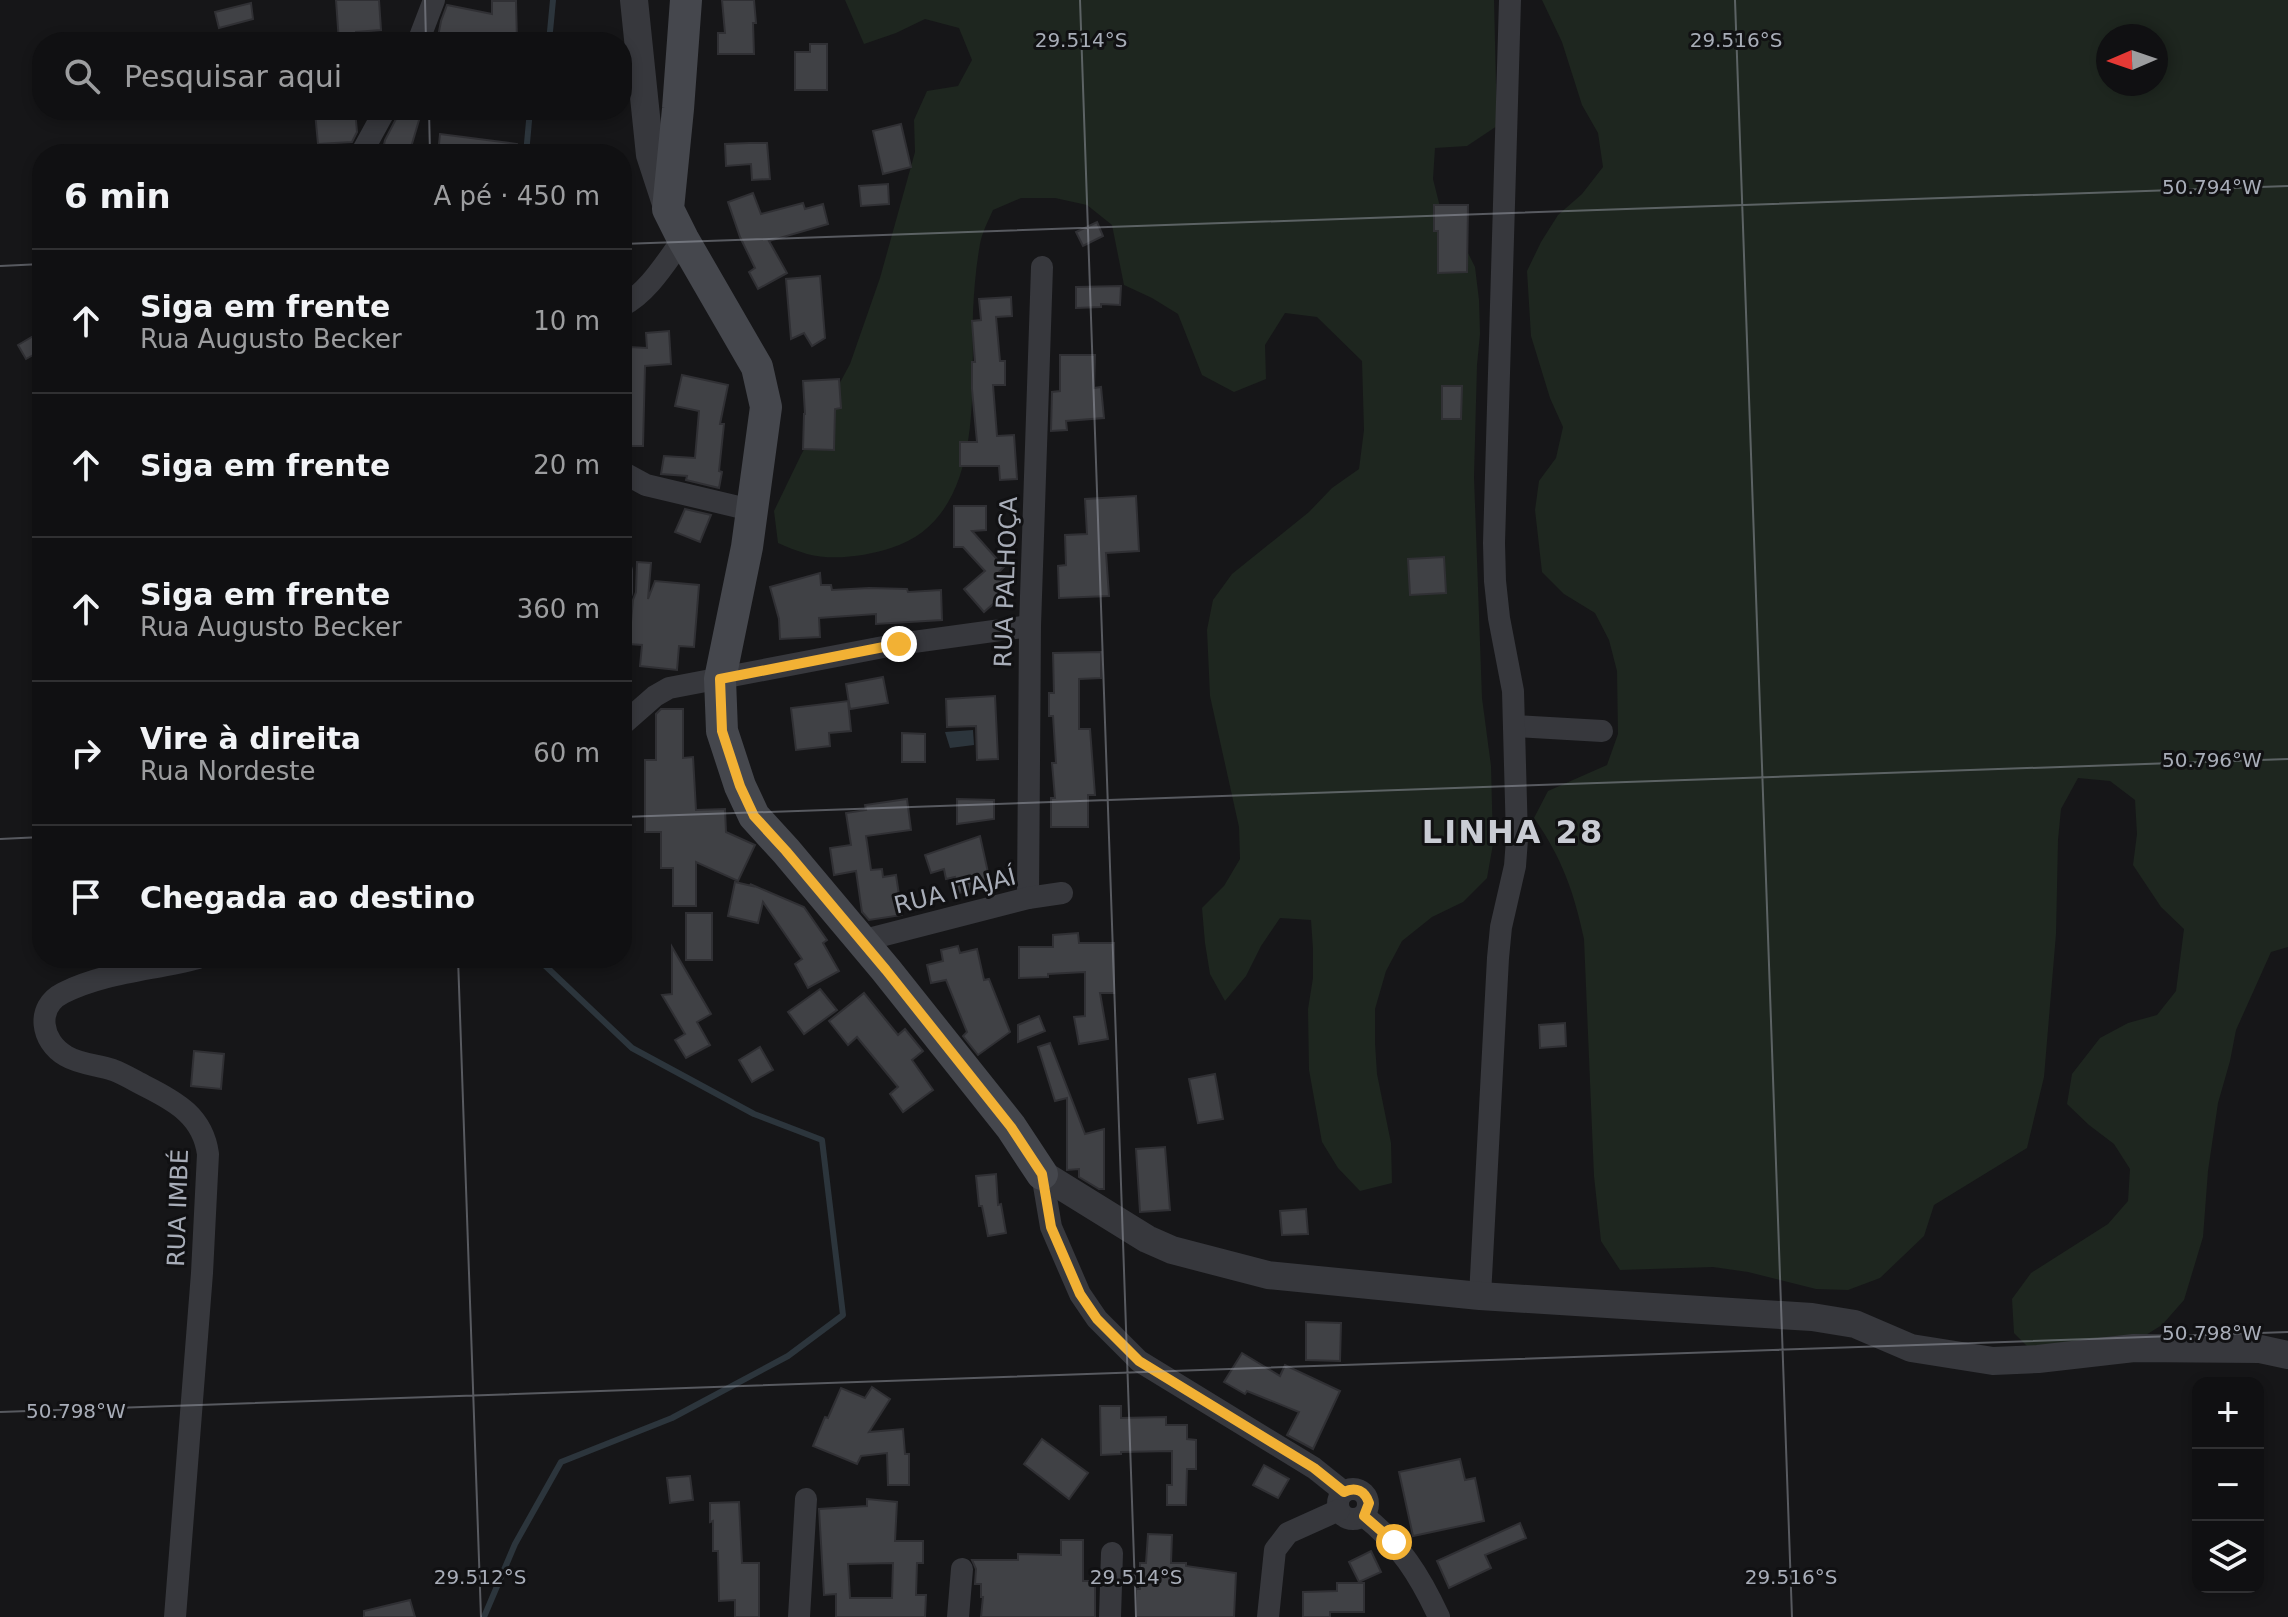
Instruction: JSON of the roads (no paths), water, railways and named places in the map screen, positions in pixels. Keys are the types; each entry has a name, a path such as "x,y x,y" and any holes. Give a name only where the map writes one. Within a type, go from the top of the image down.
{"main road":[{"path":"686,0 668,209 757,367 766,407 747,547 720,679 722,731 740,786 754,816 861,941 1011,1127 1042,1174"}],"street":[{"path":"422,32 434,0"},
{"path":"634,0 650,155 668,209"},
{"path":"1480,1296 1498,958 1517,839 1513,691 1496,593 1494,543 1510,0"},
{"path":"366,144 380,120"},
{"path":"632,300 656,275 683,239"},
{"name":"RUA PALHOÇA","path":"1028,898 1030,626 1042,267"},
{"path":"632,477 646,485 751,510"},
{"path":"632,716 669,688 899,644 1030,626"},
{"path":"1514,726 1602,731"},
{"name":"RUA ITAJAÍ","path":"861,941 1028,898 1062,893"},
{"name":"RUA IMBÉ","path":"159,968 111,976 64,993 50,1002 44,1019 49,1041 66,1056 114,1070 167,1097 188,1113 206,1138 208,1154 203,1257 175,1617"},
{"path":"1042,1174 1147,1239 1172,1250 1268,1275 1480,1296 1812,1317 1855,1324 1911,1348 1993,1361 2134,1348 2260,1349 2288,1355"},
{"path":"1042,1174 1051,1227 1080,1294 1097,1319 1139,1361 1314,1468 1341,1501"},
{"path":"1268,1617 1275,1550 1288,1533 1356,1489 1367,1497 1368,1510 1364,1516 1394,1542 1426,1588 1439,1617"},
{"path":"799,1617 806,1499"},
{"path":"1110,1617 1112,1553"},
{"path":"958,1617 962,1569"}],"waterway":[{"path":"550,32 553,0"},
{"path":"527,144 529,120"},
{"path":"484,1617 515,1544 561,1462 672,1418 788,1356 843,1315 822,1140 754,1114 632,1048 548,968"}],"district":[{"name":"LINHA 28","path":"1513,832"}]}
